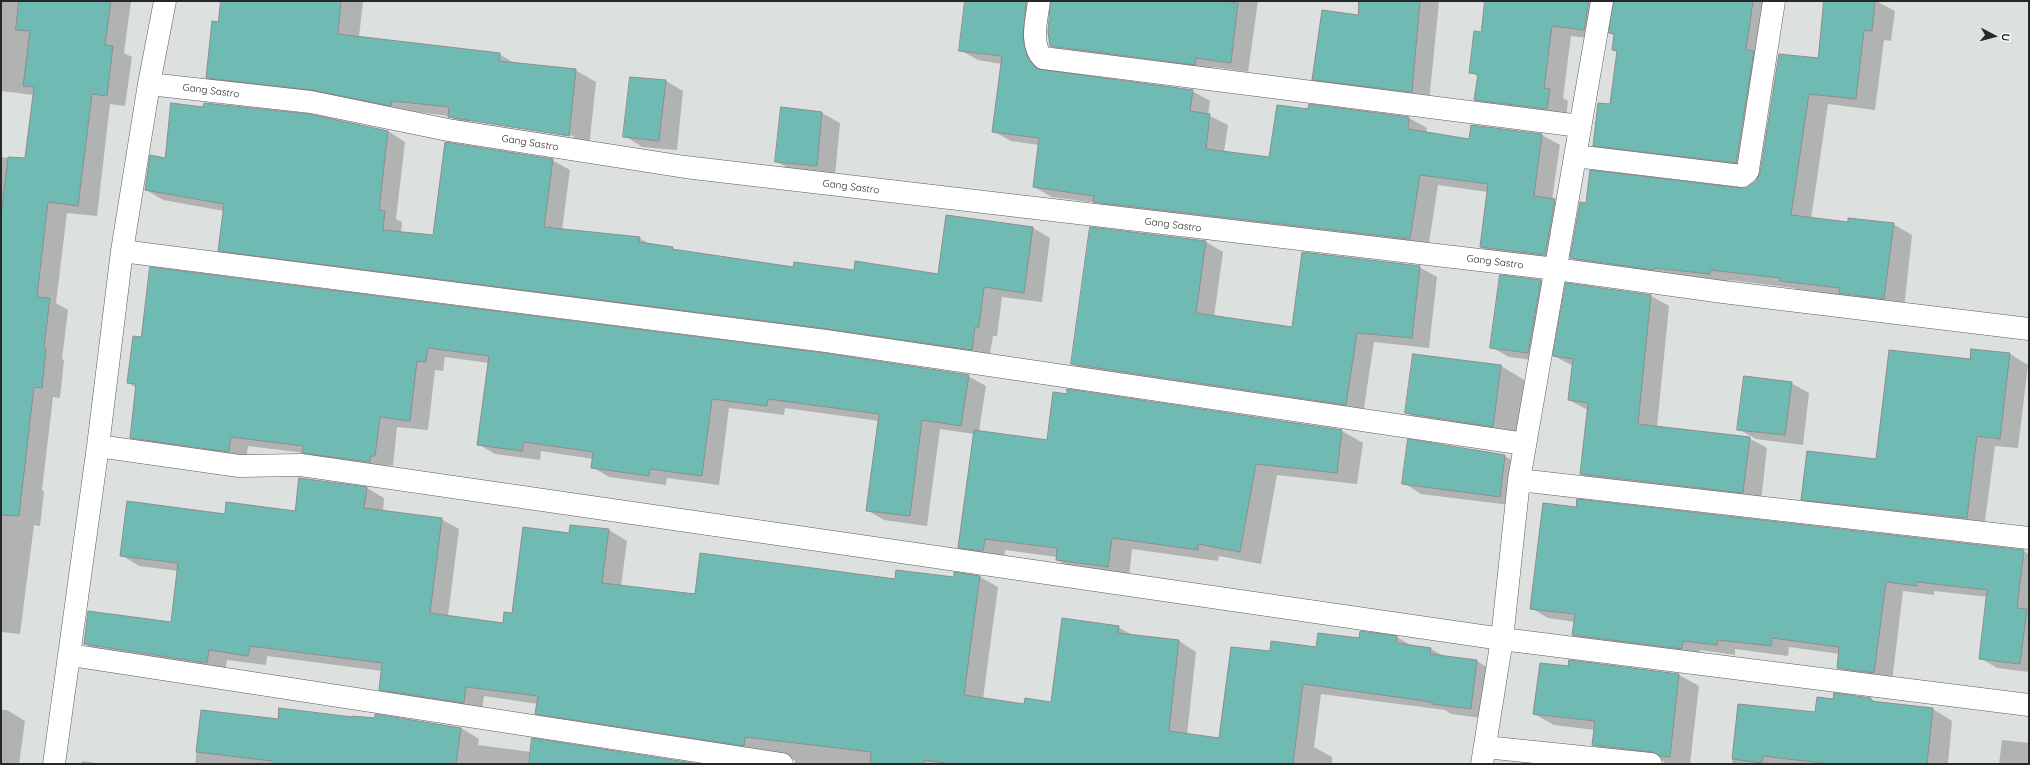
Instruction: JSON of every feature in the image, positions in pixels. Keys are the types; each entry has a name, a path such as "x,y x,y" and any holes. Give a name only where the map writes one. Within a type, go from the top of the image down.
{"street":[{"path":"54,764 98,446 122,251 149,84 165,1"},
{"path":"1039,1 1034,44 1037,52 1043,58 1580,126"},
{"path":"1602,1 1519,480 1502,639 1484,756 1652,764"},
{"path":"1575,156 1742,176 1748,171 1750,163 1774,1"},
{"name":"Gang Sastro","path":"149,84 310,102 448,130 685,167 1556,269 1723,292 2029,329"},
{"path":"122,251 826,341 1525,444"},
{"path":"98,446 239,466 301,465 1502,639 2029,705"},
{"path":"1519,480 2029,538"},
{"path":"70,655 782,764"}],"building":[{"path":"19,1 111,1 105,45 113,46 107,96 92,94 78,206 48,202 37,297 50,298 44,348 46,349 42,388 34,387 19,516 1,515 1,215 8,157 25,158 34,87 23,86 30,31 16,30"},
{"path":"221,1 341,1 338,34 500,53 499,61 576,69 569,136 448,117 449,107 392,101 391,106 312,90 206,78 212,21 218,22"},
{"path":"965,1 1026,1 1023,40 1027,57 1037,69 1193,90 1190,111 1210,114 1206,149 1269,157 1277,105 1308,109 1309,104 1409,117 1408,129 1469,139 1471,125 1542,134 1534,196 1555,199 1545,255 1480,247 1488,184 1420,175 1410,239 1093,202 1094,196 1033,187 1039,138 992,132 1002,56 959,51"},
{"path":"1051,1 1224,1 1238,3 1231,63 1196,58 1195,65 1050,46 1048,32"},
{"path":"1359,1 1420,1 1412,92 1312,80 1322,10 1358,15"},
{"path":"1485,1 1589,1 1584,30 1552,26 1544,88 1550,89 1547,109 1474,100 1478,74 1469,73 1474,31 1481,32"},
{"path":"1614,1 1753,1 1746,50 1754,51 1736,163 1593,146 1598,103 1610,104 1617,51 1612,50 1614,34 1609,33"},
{"path":"1824,1 1875,1 1872,31 1864,30 1856,99 1809,94 1791,215 1848,222 1848,218 1894,223 1884,299 1839,293 1840,288 1780,281 1780,278 1710,270 1710,274 1654,268 1654,270 1570,258 1580,202 1586,203 1590,170 1741,188 1746,188 1756,181 1760,173 1779,54 1818,58"},
{"path":"630,77 666,80 659,141 623,137"},
{"path":"171,103 203,107 204,103 309,114 388,131 379,210 385,211 383,230 433,235 445,142 553,159 544,227 640,237 639,242 673,247 672,249 793,267 794,262 854,270 855,261 938,274 946,215 1033,227 1024,293 984,287 979,327 975,327 972,350 828,329 218,251 224,204 145,190 150,155 165,158"},
{"path":"781,107 822,112 817,166 775,162"},
{"path":"1090,227 1206,241 1196,313 1292,327 1302,252 1420,266 1412,338 1357,333 1346,405 1071,364"},
{"path":"150,267 824,353 969,375 961,426 922,420 910,516 866,511 879,414 768,399 767,406 712,399 702,476 650,469 649,476 591,468 593,452 524,442 522,451 477,445 489,356 428,348 426,362 417,361 410,421 380,417 375,456 371,456 370,462 302,453 303,446 231,437 229,452 130,438 136,384 127,383 133,336 141,337"},
{"path":"1500,275 1541,280 1528,353 1490,348"},
{"path":"1566,283 1651,295 1638,424 1750,437 1743,493 1580,474 1588,403 1568,400 1573,359 1553,356"},
{"path":"1971,349 2010,353 2000,439 1977,436 1967,518 1801,500 1807,451 1876,459 1889,350 1970,359"},
{"path":"1413,354 1501,365 1493,427 1405,413"},
{"path":"1744,376 1792,382 1785,435 1737,430"},
{"path":"1067,389 1342,430 1337,473 1256,464 1240,552 1198,544 1198,550 1112,538 1108,567 1056,560 1057,548 985,539 983,551 958,548 974,430 1047,440 1053,392 1067,394"},
{"path":"1408,439 1505,455 1500,497 1402,484"},
{"path":"299,478 367,487 364,508 442,518 430,613 503,623 504,612 512,613 523,527 569,533 570,525 609,529 602,583 695,594 700,553 895,579 896,570 954,577 954,572 980,576 964,695 1024,704 1025,698 1051,702 1062,618 1119,626 1118,633 1179,640 1169,731 1219,738 1231,647 1270,651 1271,641 1316,647 1318,633 1359,638 1360,631 1397,636 1396,643 1431,648 1430,654 1477,660 1471,709 1303,684 1293,764 953,764 924,760 924,764 870,764 871,752 745,737 744,746 535,714 538,696 466,687 464,703 379,690 382,663 250,646 248,656 209,650 207,663 84,644 88,611 171,622 178,563 120,556 127,501 225,514 226,502 295,511"},
{"path":"1577,499 2024,550 2017,608 2027,609 2020,664 1979,659 1987,590 1917,582 1917,586 1886,582 1874,673 1837,668 1839,647 1772,638 1771,646 1718,640 1717,645 1683,641 1682,649 1572,635 1575,614 1530,609 1543,503 1576,507"},
{"path":"1569,660 1679,674 1670,757 1660,756 1652,752 1592,745 1595,721 1533,714 1540,663 1568,666"},
{"path":"1834,693 1871,698 1871,701 1933,708 1927,764 1830,764 1763,756 1762,763 1732,759 1738,704 1815,712 1817,697 1833,699"},
{"path":"279,708 352,717 375,718 375,714 461,728 456,764 272,764 272,761 196,752 201,710 278,719"},
{"path":"532,738 699,764 529,764"}]}
